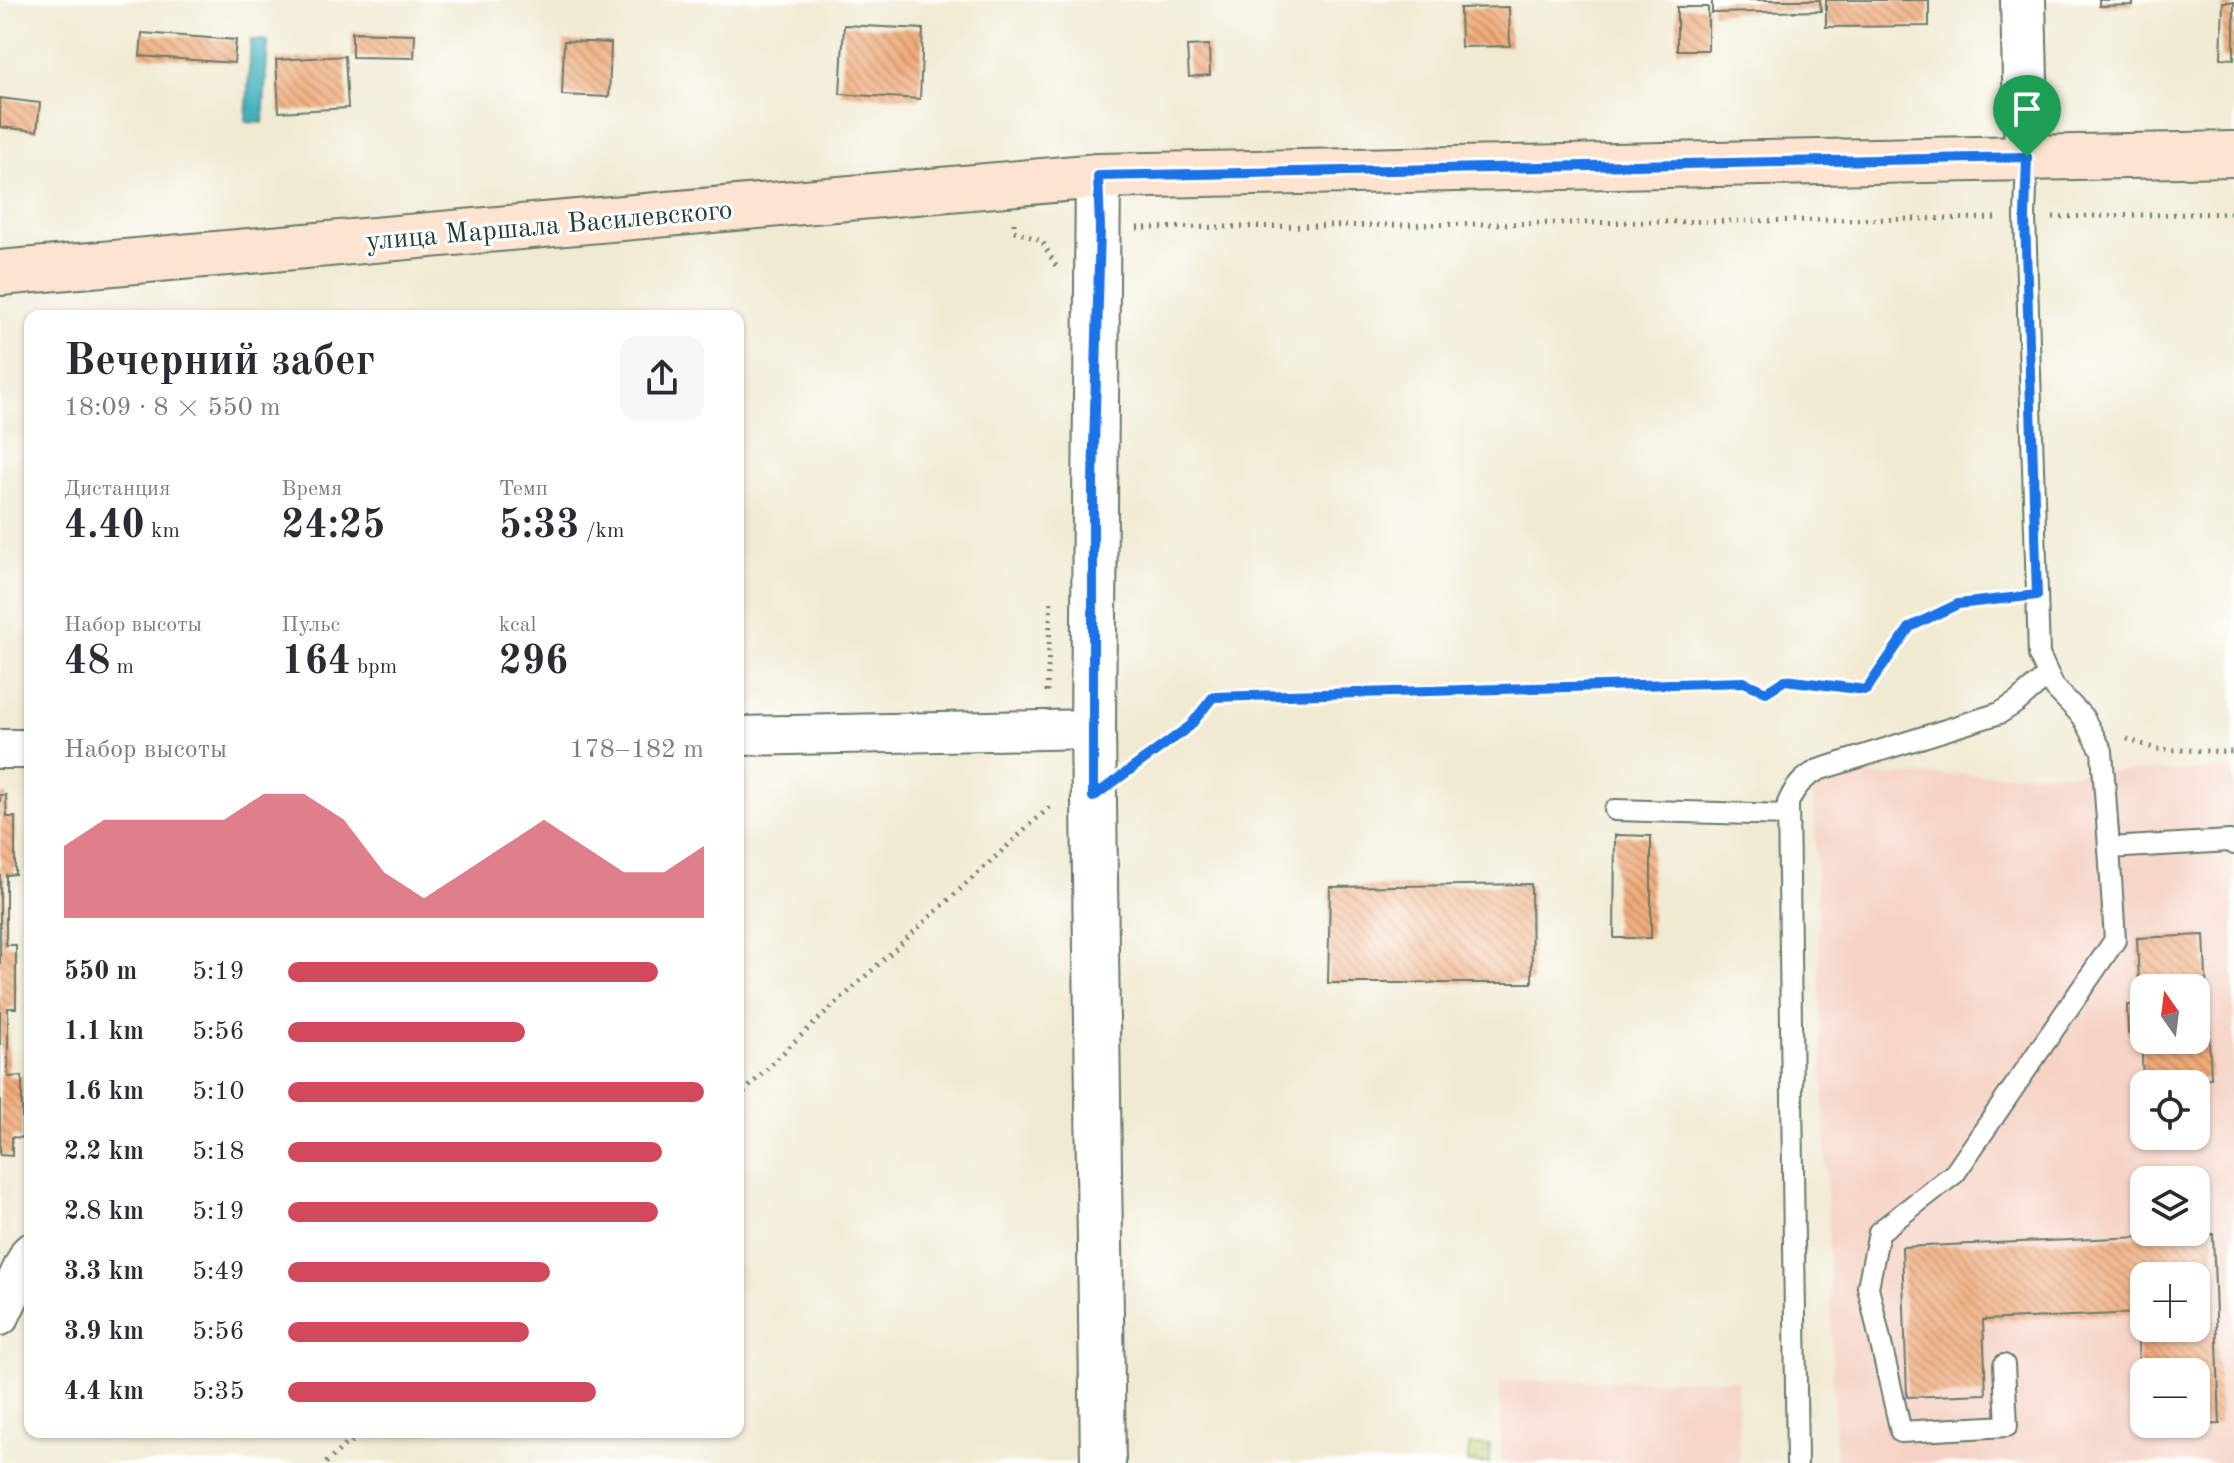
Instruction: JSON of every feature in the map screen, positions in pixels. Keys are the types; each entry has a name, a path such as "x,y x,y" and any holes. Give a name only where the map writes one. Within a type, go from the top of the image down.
{"main road":[{"name":"улица Маршала Василевского","path":"0,273 1098,176 2234,154"}],"street":[{"path":"2023,0 2027,157"},
{"path":"1098,176 1100,228 1093,483 1093,765 1103,1463"},
{"path":"744,736 1093,765"},
{"path":"0,749 24,749"},
{"path":"0,1316 24,1266"}],"lane":[{"path":"2004,1365 2007,1426 1901,1432 1868,1287 1879,1232 1955,1173 2115,940 2102,751 2083,717 2054,687 2039,655 2025,217 2027,157"},
{"path":"1797,1463 1788,803 1804,777 1818,770 2000,713 2047,676"},
{"path":"1615,810 1788,815"},
{"path":"2109,848 2233,842"}],"path":[{"path":"1012,182 1014,231 1042,241 1062,276"},
{"path":"1100,228 2234,213"},
{"path":"744,1092 1093,765 1190,726 1213,697 1744,682 1766,692 1785,680 1866,690 1910,627 1958,604 2037,595"},
{"path":"2083,717 2129,740 2156,749 2234,752"},
{"path":"326,1463 357,1438"}],"shaded area":[{"path":"2234,770 2234,1463 1836,1463 1813,777"},
{"path":"1737,1379 1739,1463 1501,1463 1500,1382"}],"green space":[{"path":"1469,1445 1490,1445 1490,1463 1468,1463"}],"water":[{"path":"251,40 268,41 263,123 246,122"}],"building":[{"path":"1712,0 1820,0 1821,11 1712,13"},
{"path":"1826,0 1929,0 1929,26 1826,27"},
{"path":"2099,0 2133,0 2133,5 2099,6"},
{"path":"2223,2 2234,2 2234,59 2221,58"},
{"path":"1509,7 1510,46 1461,47 1460,8"},
{"path":"1677,7 1708,7 1708,50 1677,50"},
{"path":"844,25 923,29 920,99 840,94"},
{"path":"352,32 415,34 414,58 352,57"},
{"path":"142,33 236,40 234,63 140,56"},
{"path":"564,41 611,43 609,97 562,95"},
{"path":"1209,45 1210,75 1189,77 1187,46"},
{"path":"345,56 348,108 279,112 276,60"},
{"path":"0,98 40,103 37,131 0,127"},
{"path":"0,795 6,795 7,817 15,817 15,874 6,875 6,945 16,945 16,1008 8,1008 8,1077 22,1076 22,1138 12,1137 12,1156 0,1155"},
{"path":"1615,835 1651,836 1651,938 1614,938"},
{"path":"1531,884 1532,983 1328,983 1330,887"},
{"path":"2204,935 2206,974 2139,974 2137,938"},
{"path":"2127,1005 2130,1005 2128,1034"},
{"path":"2142,1054 2210,1054 2211,1078 2210,1070 2143,1070"},
{"path":"2210,1234 2213,1234 2220,1424 2210,1424 2210,1358 2139,1358 2138,1342 2210,1342 2210,1262 2130,1262 2130,1313 1983,1320 1986,1394 1907,1397 1902,1247 2130,1237 2130,1246 2210,1246"}],"route":[{"path":"2027,157 2025,217 2037,595 1958,604 1910,627 1866,690 1785,680 1766,692 1744,682 1213,697 1190,726 1093,797 1093,483 1100,228 1098,176 2027,157"}]}
